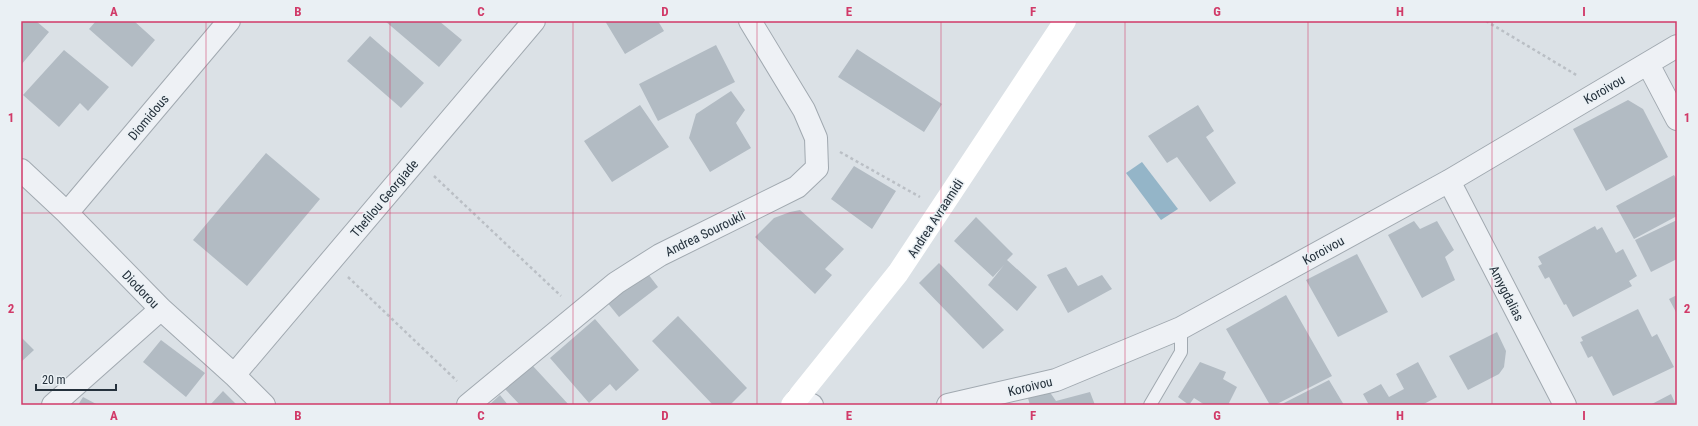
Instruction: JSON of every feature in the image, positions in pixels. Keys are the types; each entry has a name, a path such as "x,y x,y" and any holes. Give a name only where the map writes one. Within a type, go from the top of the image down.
{"street":[{"name":"Diomidous","path":"67,213 229,21"},
{"name":"Thefilou Georgiade","path":"234,376 534,21"},
{"name":"Andrea Souroukli","path":"472,402 616,283 660,255 797,187 817,168 816,138 804,110 750,21"},
{"name":"Andrea Avraamidi","path":"801,403 898,273 1065,21"},
{"name":"Koroivou","path":"948,405 1056,380 1181,328 1449,180 1677,46"},
{"path":"1648,64 1677,118"},
{"name":"Diodorou","path":"21,170 67,213 161,309 264,405"},
{"name":"Amygdalias","path":"1449,180 1563,404"},
{"path":"53,405 161,309"}],"lane":[{"path":"1150,405 1182,352 1181,328"}],"path":[{"path":"1486,21 1602,91"},
{"path":"816,138 941,209"},
{"path":"416,160 579,313"},
{"path":"331,261 472,402"}],"water":[{"path":"1142,162 1178,209 1161,220 1126,173"}],"building":[{"path":"21,21 36,21 49,32 21,65"},
{"path":"96,21 134,21 155,40 132,67 89,29"},
{"path":"385,21 439,21 462,40 439,67"},
{"path":"605,21 658,21 664,31 625,54"},
{"path":"370,36 424,83 401,108 347,61"},
{"path":"716,45 735,82 658,121 639,84"},
{"path":"857,49 942,104 924,132 838,77"},
{"path":"64,50 109,87 88,111 80,103 59,127 23,95"},
{"path":"731,91 745,110 736,123 751,148 710,172 689,138 696,114"},
{"path":"1628,100 1643,109 1668,157 1606,191 1573,129"},
{"path":"640,105 669,147 612,182 584,141"},
{"path":"1198,105 1214,131 1206,137 1236,183 1210,202 1177,157 1167,163 1148,136"},
{"path":"266,153 320,199 247,286 193,240"},
{"path":"854,166 896,191 872,229 831,199"},
{"path":"1674,175 1677,180 1677,216 1634,239 1616,206"},
{"path":"800,210 844,249 825,269 832,275 815,294 755,237 774,218"},
{"path":"976,217 1013,254 1007,260 1037,287 1017,311 988,285 1004,265 993,277 954,241"},
{"path":"1677,220 1677,259 1651,272 1635,240"},
{"path":"1414,221 1420,229 1437,221 1454,250 1445,257 1455,280 1422,298 1388,235"},
{"path":"1595,226 1597,230 1602,227 1616,253 1623,249 1637,276 1629,281 1632,286 1573,317 1566,304 1564,305 1549,277 1545,279 1538,266 1542,264 1538,257"},
{"path":"1357,254 1388,312 1338,337 1306,280"},
{"path":"939,263 1004,330 983,349 919,283"},
{"path":"1066,267 1078,286 1102,275 1112,289 1068,313 1047,275"},
{"path":"645,270 658,287 619,317 606,301"},
{"path":"1286,295 1332,376 1275,405 1270,405 1226,329"},
{"path":"1677,295 1677,314 1669,299"},
{"path":"1638,309 1652,337 1657,334 1674,367 1613,396 1592,356 1588,358 1580,342 1583,341 1581,337"},
{"path":"678,316 747,388 730,405 713,405 652,341"},
{"path":"595,319 639,370 616,391 610,384 589,403 550,358"},
{"path":"1497,332 1506,351 1504,367 1499,374 1468,390 1449,356"},
{"path":"21,337 34,350 21,362"},
{"path":"161,340 205,373 186,397 143,362"},
{"path":"1200,362 1226,372 1223,379 1237,387 1228,405 1205,405 1194,398 1189,405 1178,397"},
{"path":"1418,362 1437,397 1422,405 1369,405 1363,394 1381,384 1389,397 1404,389 1396,374"},
{"path":"532,365 569,405 520,405 505,389"},
{"path":"1329,380 1344,405 1280,405"},
{"path":"1047,388 1056,401 1090,392 1095,405 1030,405 1027,395"},
{"path":"223,391 237,405 210,405"},
{"path":"1671,394 1676,405 1650,405"},
{"path":"500,395 508,405 489,405"},
{"path":"83,397 98,405 78,405"}]}
